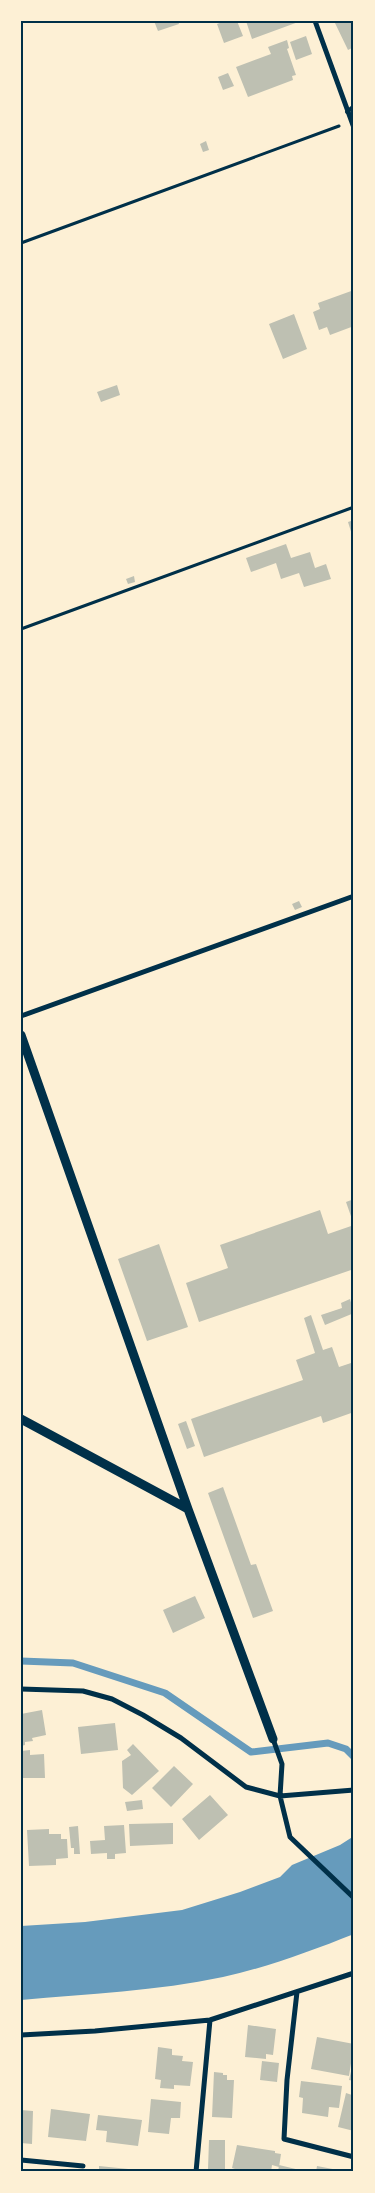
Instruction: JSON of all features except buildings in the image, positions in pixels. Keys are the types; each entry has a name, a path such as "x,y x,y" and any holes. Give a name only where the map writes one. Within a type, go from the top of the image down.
{"street":[{"path":"315,21 354,128"},
{"path":"21,1016 354,896"},
{"path":"21,1035 188,1510 280,1760 280,1796 290,1837 354,1898"},
{"path":"21,1420 188,1510"},
{"path":"21,1689 83,1691 112,1699 144,1715 181,1738 246,1787 280,1796 354,1790"},
{"path":"21,2035 95,2031 210,2020 354,1973"},
{"path":"297,1992 287,2080 284,2139 354,2157"},
{"path":"196,2172 210,2020"},
{"path":"21,2160 83,2166"}],"lane":[{"path":"347,112 354,106"}],"path":[{"path":"21,242 351,121"},
{"path":"21,630 354,507"}],"water":[{"path":"354,1836 354,1934 289,1958 223,1977 198,1982 148,1989 21,2000 21,1926 85,1922 182,1910 280,1877 292,1865 340,1845"}],"waterway":[{"path":"21,1661 73,1663 165,1693 251,1752 328,1743 346,1749 354,1757"}]}
